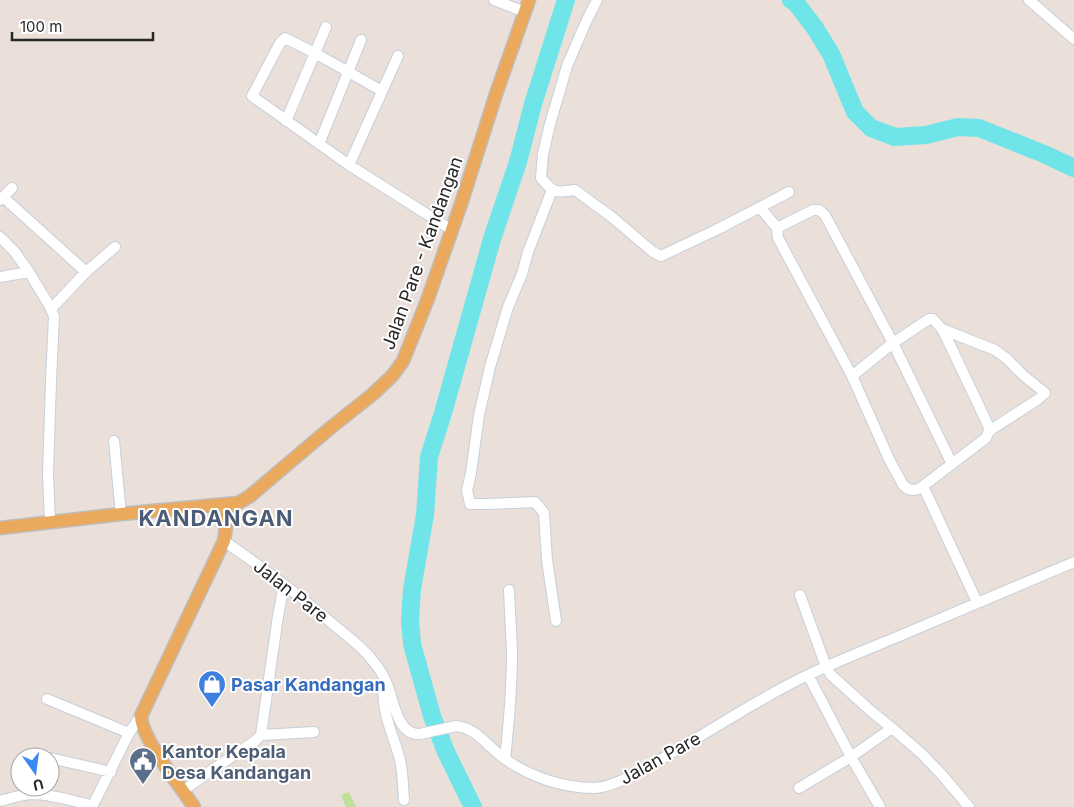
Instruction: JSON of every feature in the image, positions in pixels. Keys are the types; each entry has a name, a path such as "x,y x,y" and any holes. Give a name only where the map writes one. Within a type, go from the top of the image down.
{"main road":[{"name":"Jalan Pare - Kandangan","path":"0,528 50,521 238,503 250,496 315,440 374,394 403,361 416,330 452,230 527,6"},
{"path":"194,807 149,740 142,725 141,716 224,541 229,504"}],"street":[{"path":"494,0 527,6"},
{"path":"597,0 567,66 542,154 541,178 552,190 562,192 575,190 614,218 653,252 661,256 789,192"},
{"path":"1029,0 1074,39"},
{"path":"286,121 326,27"},
{"path":"382,91 315,53 286,39 282,39 252,96 349,165 452,230"},
{"path":"319,144 361,40"},
{"path":"349,165 398,56"},
{"path":"12,188 2,198 86,272"},
{"path":"552,190 508,307 494,351 479,415 467,490 470,504 535,502 544,513 547,560 556,621"},
{"path":"760,207 777,228 778,238 852,376 889,460 903,485 913,490 923,486 986,438 989,431 1045,393 995,350 942,329"},
{"path":"777,228 813,210 819,210 827,218 893,344 952,464"},
{"path":"0,237 14,251 29,272 54,316 49,465 50,521"},
{"path":"51,309 86,272 115,247"},
{"path":"0,277 29,272"},
{"path":"852,376 893,344 930,319 935,320 942,329 989,431"},
{"path":"114,441 121,514"},
{"path":"923,486 978,602"},
{"name":"Jalan Pare","path":"224,541 327,618 358,645 372,660 386,682 400,722 410,732 420,734 456,726 462,727 472,731 505,759 546,780 573,787 596,788 604,787 640,772 808,675 1074,562"},
{"path":"183,792 261,735 284,585"},
{"path":"505,759 509,724 512,651 509,590"},
{"path":"800,595 830,674 922,754 969,807"},
{"path":"808,675 851,757 880,807"},
{"path":"386,682 383,692 386,711 401,762 404,800"},
{"path":"46,698 129,733"},
{"path":"0,801 34,794 52,796 92,806 129,733 141,716"},
{"path":"799,788 851,757 892,728"},
{"path":"261,735 314,732"},
{"path":"60,760 110,772"}],"green space":[{"path":"349,792 356,807 346,807 341,795"}],"waterway":[{"path":"473,807 446,752 432,716 412,644 410,620 412,589 425,515 429,457 492,239 518,162 533,104 566,0"},
{"path":"791,0 796,3 815,28 831,54 855,112 871,128 895,137 926,135 958,127 979,128 1074,168"}],"place":[{"name":"Pasar Kandangan","path":"212,708"},
{"name":"Kantor Kepala Desa Kandangan","path":"143,785"}],"district":[{"name":"KANDANGAN","path":"216,518"}]}
